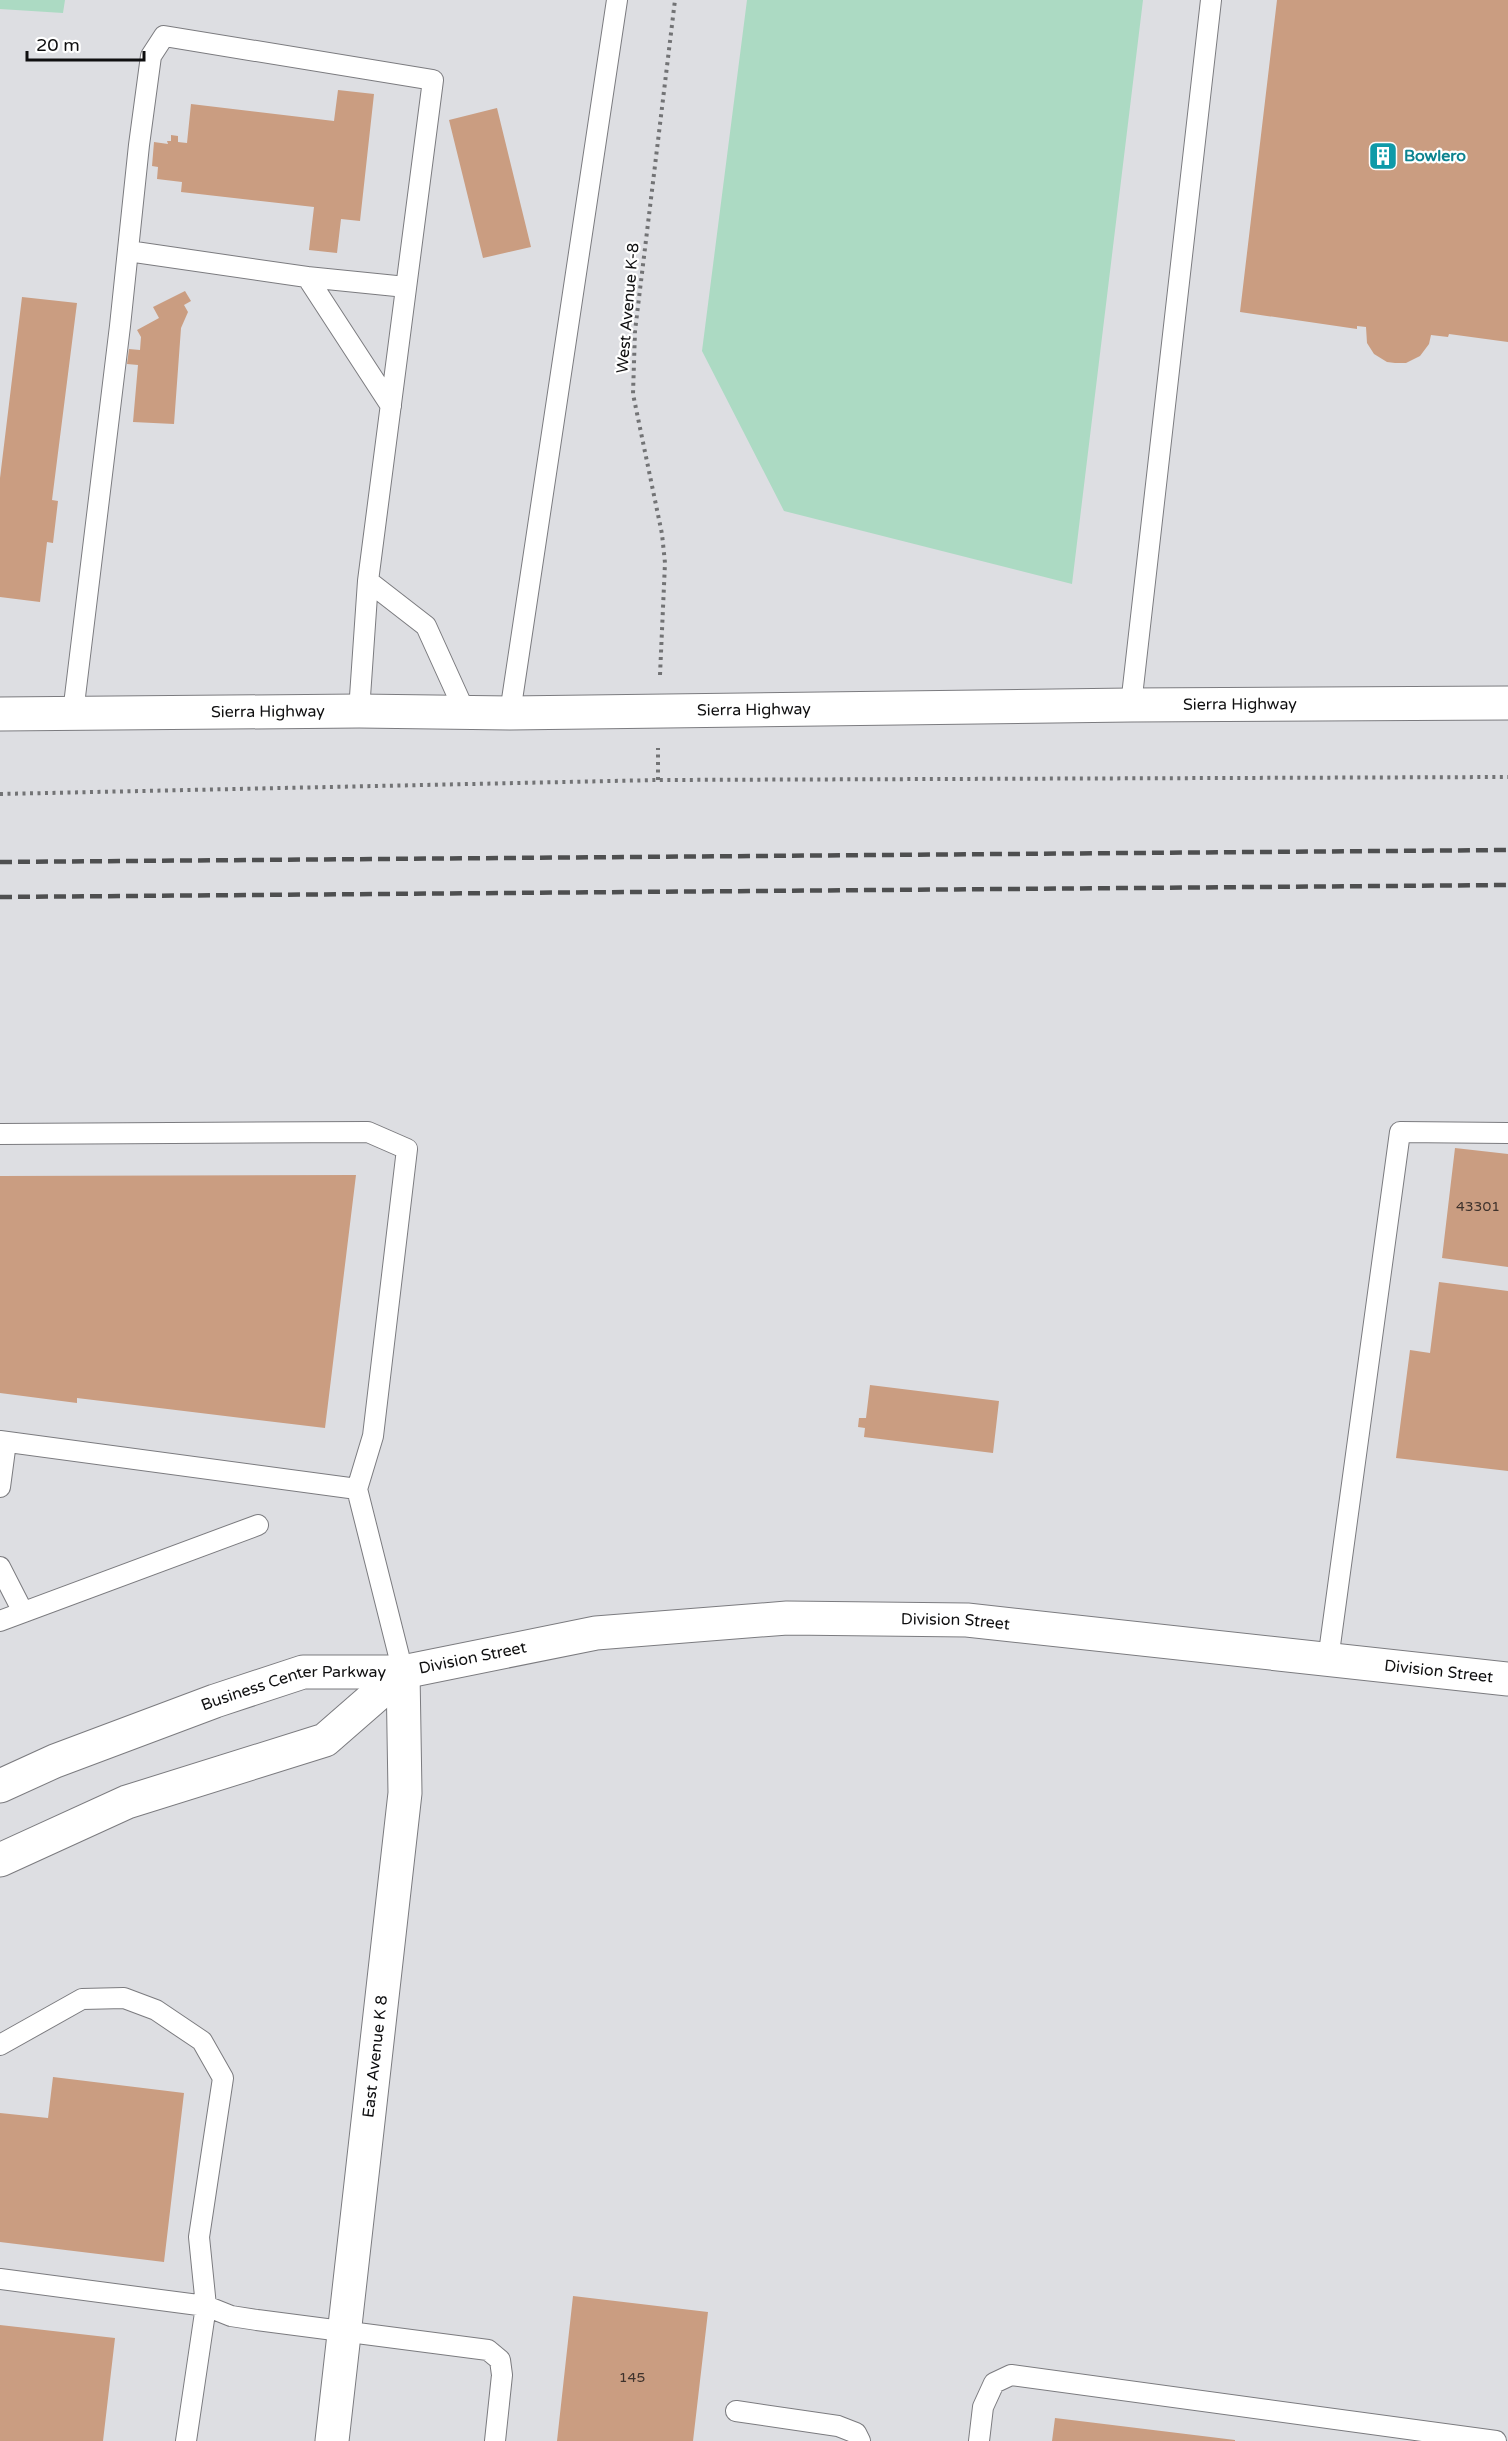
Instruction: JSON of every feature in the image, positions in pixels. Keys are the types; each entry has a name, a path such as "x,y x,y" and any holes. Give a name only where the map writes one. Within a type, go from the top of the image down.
{"main road":[{"name":"Sierra Highway","path":"0,714 359,711 510,713 1508,703"},
{"name":"Division Street","path":"403,1672 596,1633 787,1618 967,1620 1508,1679"},
{"name":"Business Center Parkway","path":"0,1786 66,1757 215,1701 303,1671 403,1672"},
{"name":"Business Center Parkway","path":"0,1860 127,1802 325,1740 403,1672"},
{"name":"East Avenue K 8","path":"332,2441 405,1793 403,1672"}],"lane":[{"path":"510,713 617,0"},
{"path":"1131,705 1211,0"},
{"path":"73,713 139,145 151,56 164,36 433,80 368,581 359,711"},
{"path":"128,251 307,277 406,288"},
{"path":"307,277 391,406"},
{"path":"368,581 426,626 465,712"},
{"path":"0,1134 368,1132 407,1149 373,1436 357,1490 403,1672"},
{"path":"1328,1660 1400,1132 1508,1133"},
{"path":"0,1487 3,1442 357,1490"},
{"path":"0,1621 258,1526"},
{"path":"0,1567 23,1612"},
{"path":"0,2045 82,1999 124,1998 156,2010 202,2041 223,2078 199,2237 206,2306 186,2441"},
{"path":"0,2279 206,2306 231,2316 488,2350 500,2360 502,2375 495,2441"},
{"path":"979,2441 983,2407 994,2383 1011,2375 1403,2435 1496,2441"},
{"path":"736,2411 838,2426 856,2433 860,2441"}],"path":[{"name":"West Avenue K-8","path":"661,653 664,563 662,534 633,394 635,331 675,0"},
{"path":"0,794 658,780 1508,777"}],"green space":[{"path":"0,0 65,0 63,13 0,9"},
{"path":"747,0 1143,0 1072,584 784,511 702,351"}],"building":[{"name":"Bowlero","path":"1277,0 1508,0 1508,342 1449,334 1448,337 1431,335 1429,344 1420,356 1406,363 1395,363 1387,362 1374,354 1367,343 1366,327 1357,326 1357,329 1240,312"},
{"path":"338,90 374,94 360,221 341,219 337,253 309,250 314,207 181,192 182,182 157,179 158,167 152,166 154,142 168,144 167,141 171,141 171,135 178,136 178,142 187,143 191,104 334,121"},
{"path":"497,108 531,247 483,258 449,120"},
{"path":"185,291 191,301 184,305 188,312 181,328 174,424 133,422 138,365 127,364 129,349 140,350 141,337 137,330 159,318 153,307"},
{"path":"22,297 77,303 52,500 58,501 53,543 47,542 40,602 0,597 0,478"},
{"path":"1455,1148 1508,1154 1508,1267 1442,1258"},
{"path":"356,1175 325,1428 77,1398 77,1403 0,1393 0,1176"},
{"path":"1439,1282 1508,1291 1508,1471 1396,1458 1410,1350 1430,1353"},
{"path":"870,1385 999,1401 993,1453 864,1437 865,1428 858,1427 859,1418 866,1418"},
{"path":"53,2077 184,2093 164,2262 0,2242 0,2113 48,2118"},
{"path":"573,2296 708,2312 693,2441 557,2441"},
{"path":"0,2325 115,2338 103,2441 0,2441"},
{"path":"1055,2418 1235,2440 1235,2441 1052,2441"}],"railway":[{"path":"0,862 1508,850"},
{"path":"0,897 1508,885"}],"place":[{"name":"Bowlero","path":"1383,156"}]}
